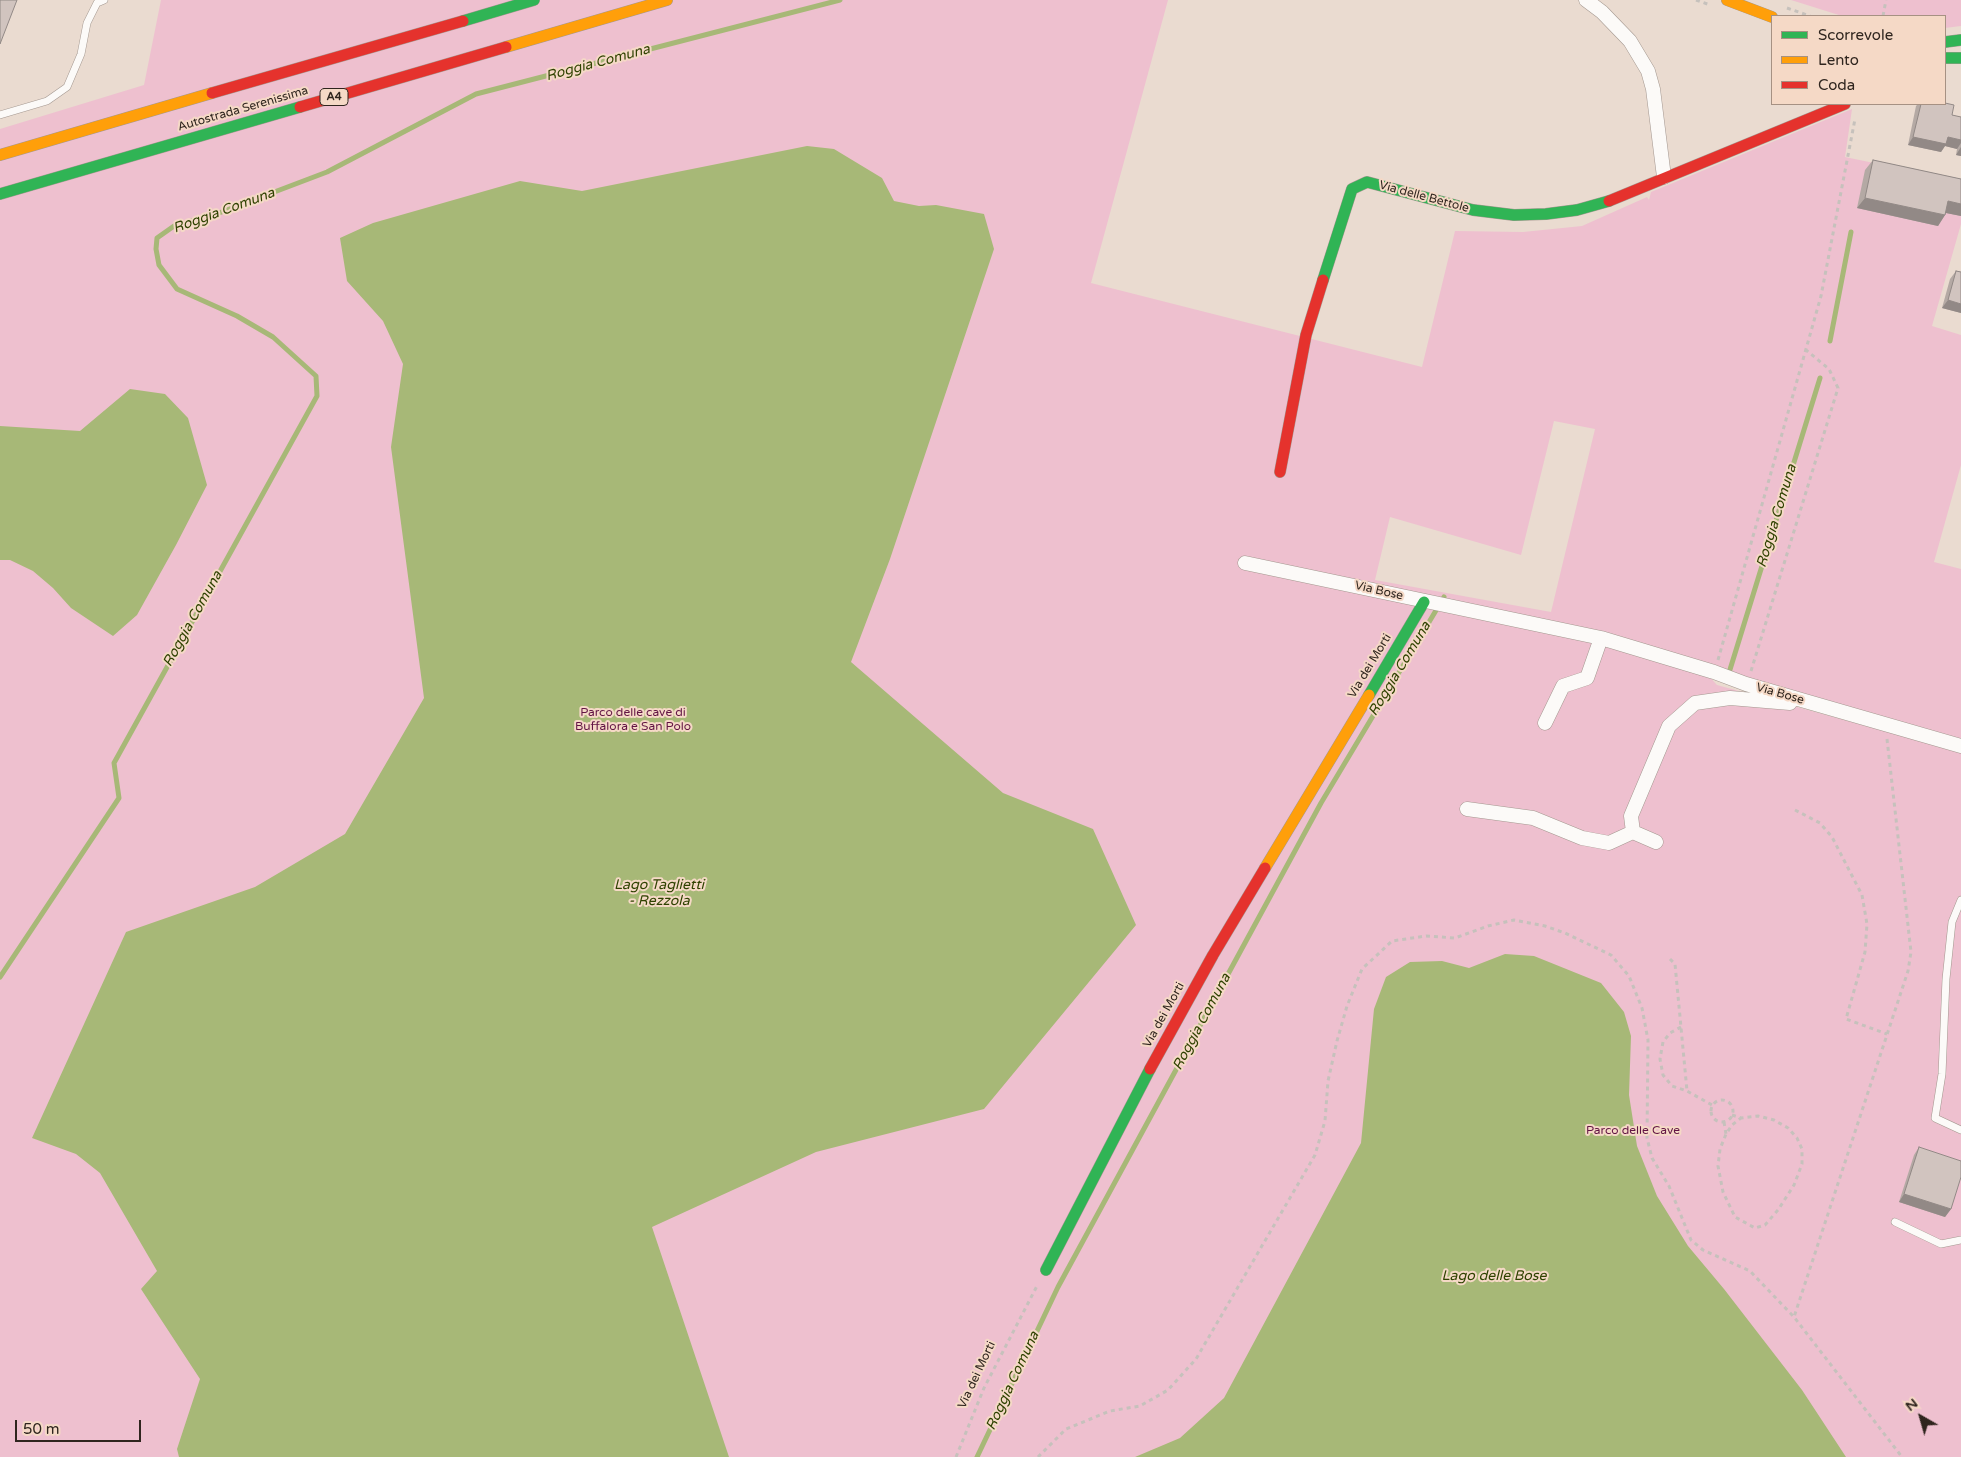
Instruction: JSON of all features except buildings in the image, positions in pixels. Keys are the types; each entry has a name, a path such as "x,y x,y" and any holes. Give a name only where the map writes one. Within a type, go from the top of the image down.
{"main road":[{"name":"Autostrada Serenissima","path":"0,155 534,0"},
{"name":"Autostrada Serenissima","path":"0,194 667,0"},
{"path":"1727,0 1771,17"},
{"path":"1946,42 1961,40"},
{"path":"1946,58 1961,58"},
{"name":"Via delle Bettole","path":"1280,472 1306,335 1352,189 1366,182 1473,210 1514,214 1546,214 1577,210 1605,203 1664,177 1843,105"},
{"name":"Via dei Morti","path":"1046,1270 1140,1087 1213,955 1424,602"}],"street":[{"path":"1586,0 1602,12 1630,41 1648,71 1653,89 1664,177"},
{"name":"Via Bose","path":"1245,563 1601,638 1714,672 1746,684 1961,746"},
{"path":"1545,723 1563,686 1587,678 1601,638"},
{"path":"1633,832 1630,816 1669,726 1695,703 1730,698 1824,706"},
{"path":"1467,809 1533,818 1582,838 1609,843 1633,832 1656,842"}],"lane":[{"path":"0,115 47,101 67,87 81,54 86,23 99,1"},
{"path":"1961,900 1952,922 1946,988 1942,1074 1935,1118 1961,1130"},
{"path":"1895,1222 1941,1244 1961,1240"}],"path":[{"path":"1883,15 1886,0"},
{"path":"1714,672 1821,296 1855,118"},
{"path":"1746,684 1838,388 1829,369 1806,350"},
{"path":"1794,1317 1888,1034 1908,971 1911,952 1886,731 1887,724"},
{"path":"1795,810 1820,823 1832,837 1862,894 1867,924 1865,952 1846,1019 1888,1034"},
{"path":"1038,1457 1066,1429 1110,1411 1140,1406 1168,1390 1196,1359 1315,1155 1325,1121 1330,1073 1347,1006 1362,968 1392,941 1426,936 1455,938 1488,926 1514,920 1545,926 1565,933 1611,956 1629,976 1642,1008 1648,1040 1647,1138 1652,1158 1670,1186 1691,1240 1703,1250 1750,1271 1794,1317 1902,1457"},
{"path":"1670,959 1675,964 1687,1091"},
{"path":"1681,1027 1670,1033 1663,1042 1660,1059 1663,1075 1672,1086 1687,1091 1712,1105"},
{"path":"1718,1101 1725,1101 1732,1108 1732,1115 1724,1122 1716,1121 1711,1116 1712,1105 1718,1101"},
{"path":"1732,1115 1741,1118 1758,1116 1774,1120 1788,1128 1797,1138 1802,1149 1802,1164 1794,1185 1778,1210 1765,1224 1755,1228 1735,1217 1723,1192 1718,1166 1720,1149 1726,1134 1732,1125 1741,1118"},
{"path":"1724,1122 1726,1134"},
{"name":"Via dei Morti","path":"956,1457 984,1388 1046,1270"}],"green space":[{"name":"Parco delle cave di Buffalora e San Polo","path":"161,0 1168,0 1091,283 1422,367 1455,231 1523,232 1582,226 1647,197 1649,200 1651,192 1852,109 1845,157 1961,181 1961,224 1932,326 1961,335 1961,465 1934,562 1961,569 1961,742 1707,674 1717,685 1961,752 1961,1457 0,1457 0,129 144,85","holes":["1554,421 1595,429 1551,612 1375,580 1390,517 1521,555"]},
{"path":"1791,0 1961,0 1961,26 1946,28 1946,15 1839,15"}],"water":[{"name":"Lago Taglietti - Rezzola","path":"807,146 834,149 882,178 894,201 919,206 936,205 984,214 994,249 890,559 851,662 1003,793 1093,829 1136,925 984,1109 816,1152 652,1227 729,1457 179,1457 177,1449 200,1379 141,1289 157,1271 100,1173 76,1154 32,1138 126,932 255,887 345,834 424,698 391,447 403,364 383,321 347,281 340,238 373,223 520,181 582,191"},
{"path":"130,389 165,394 188,418 207,485 137,615 113,636 71,608 53,588 33,571 10,560 0,560 0,426 80,431"},
{"name":"Lago delle Bose","path":"1505,954 1534,956 1601,983 1624,1012 1631,1036 1629,1095 1637,1146 1657,1196 1688,1246 1724,1289 1802,1390 1846,1457 1135,1457 1180,1438 1224,1398 1361,1143 1374,1009 1386,977 1410,962 1442,961 1469,968"}],"waterway":[{"name":"Roggia Comuna","path":"0,977 119,798 114,763 317,396 316,376 273,337 237,316 177,289 159,265 156,249 157,238 174,226 219,213 327,172 476,94 840,0"},
{"name":"Roggia Comuna","path":"1830,341 1851,232"},
{"name":"Roggia Comuna","path":"1728,676 1820,378"},
{"name":"Roggia Comuna","path":"977,1457 1058,1287 1321,803 1444,597"}],"traffic: fast":[{"path":"463,21 534,0"},
{"path":"1946,42 1961,40"},
{"path":"1946,58 1961,58"},
{"path":"0,194 300,107"},
{"path":"1323,280 1352,189 1367,182 1473,210 1514,215 1546,214 1577,210 1609,201"},
{"path":"1369,695 1424,602"},
{"path":"1046,1270 1150,1069"}],"traffic: slow":[{"path":"506,47 667,0"},
{"path":"1727,0 1771,17"},
{"path":"0,155 212,93"},
{"path":"1265,868 1369,695"}],"traffic: jam":[{"path":"212,93 463,21"},
{"path":"300,107 506,47"},
{"path":"1609,201 1843,105"},
{"path":"1280,472 1306,335 1323,280"},
{"path":"1150,1069 1213,955 1265,868"}],"park label":[{"name":"Parco delle Cave","path":"1633,1131"}]}
